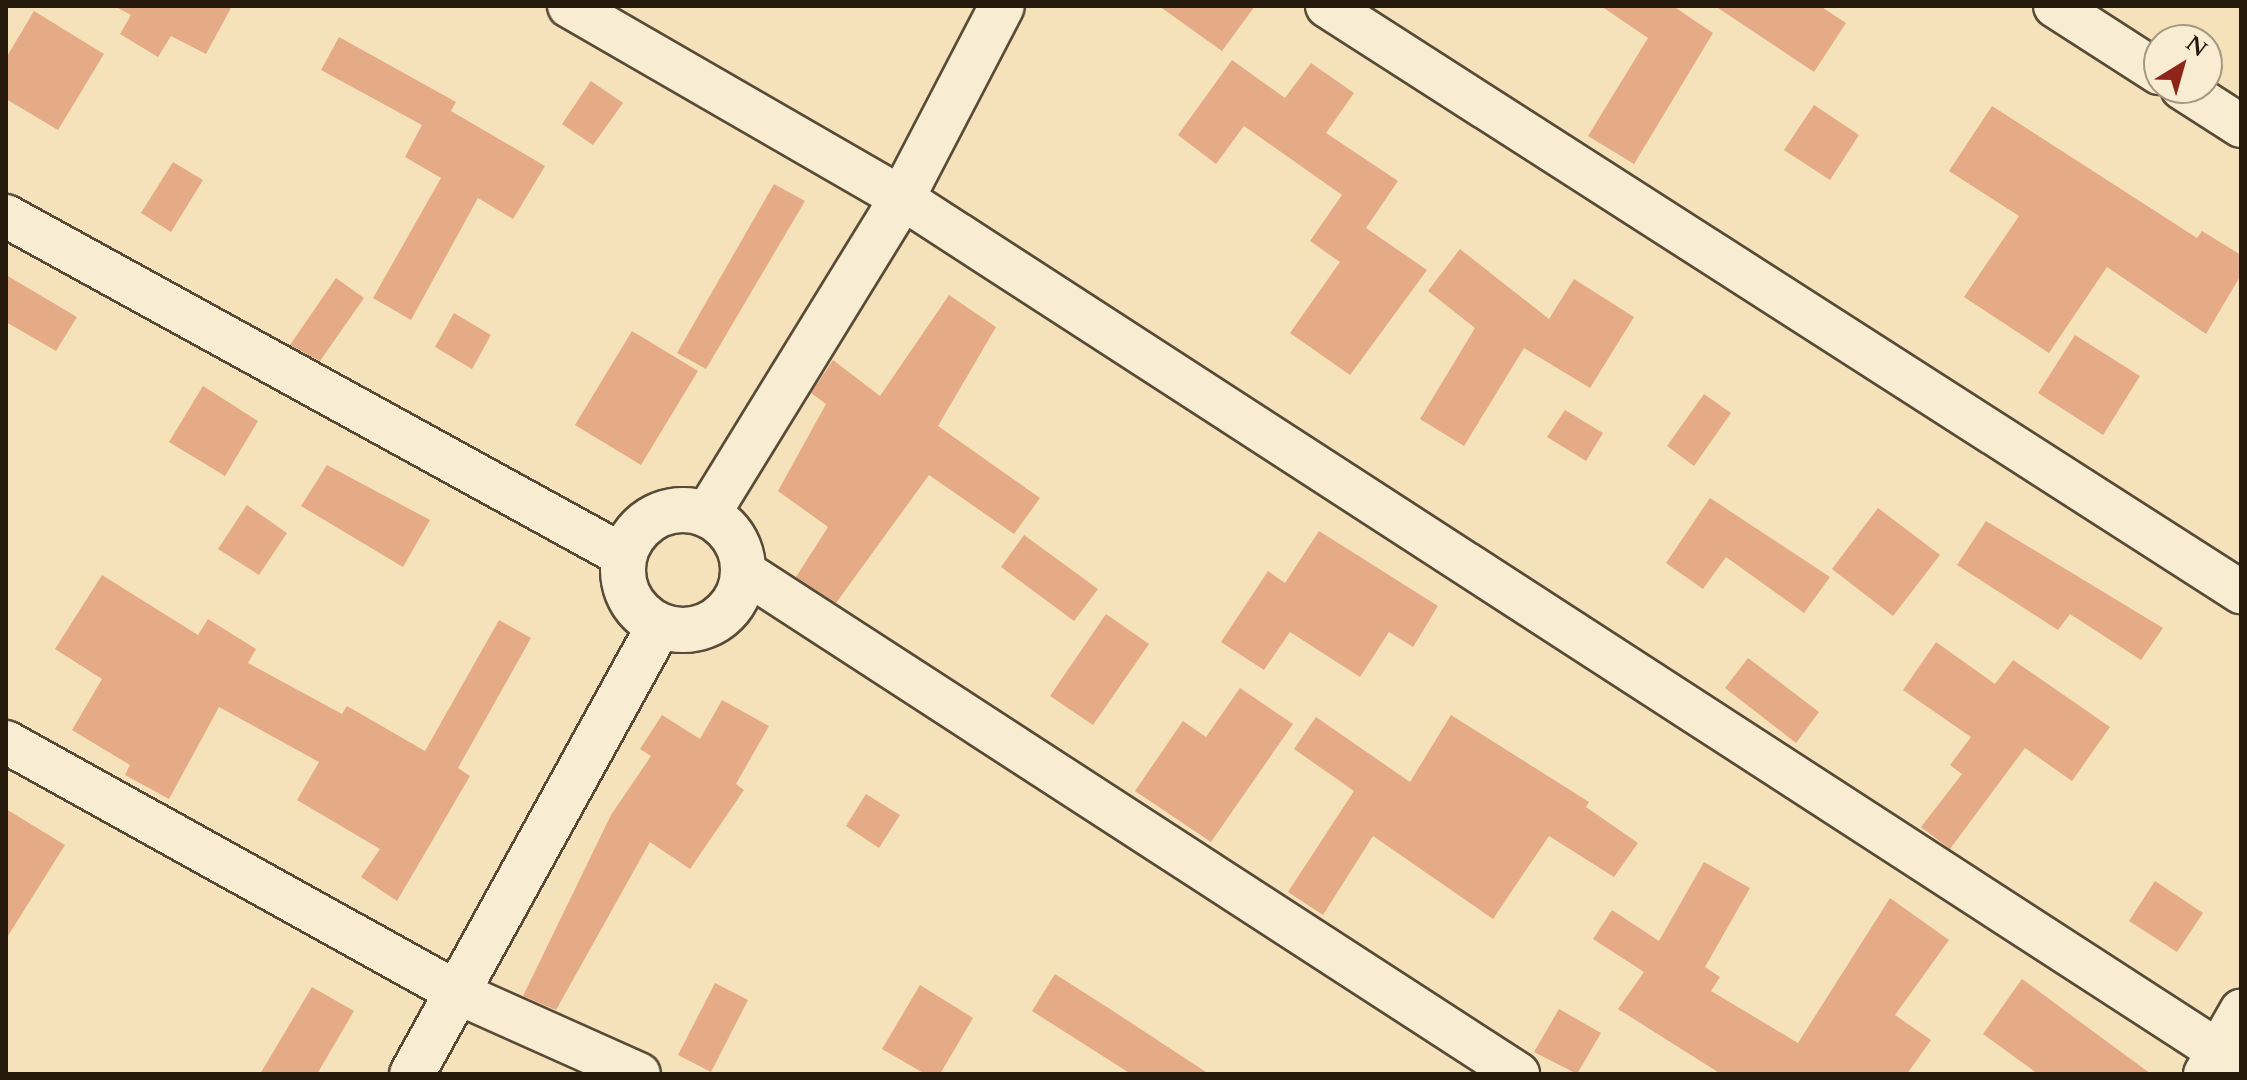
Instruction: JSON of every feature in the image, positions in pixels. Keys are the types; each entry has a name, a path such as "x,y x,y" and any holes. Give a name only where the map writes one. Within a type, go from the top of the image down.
{"main road":[{"path":"707,515 902,198 1002,6"},
{"path":"686,510 707,515 739,548 743,571 725,613 682,631 659,626 629,598 624,556 647,521 686,510"},
{"path":"412,1074 460,994 659,626"}],"street":[{"path":"569,6 902,198 2221,1064 2241,1011"},
{"path":"1327,6 2241,592"},
{"path":"2055,6 2143,63"},
{"path":"2207,104 2241,126"},
{"path":"6,216 624,556"},
{"path":"743,571 1518,1074"},
{"path":"6,742 460,994 639,1074"}],"building":[{"path":"114,6 232,6 206,54 171,36 158,57 120,34 131,15"},
{"path":"1159,6 1255,6 1222,51"},
{"path":"1601,6 1673,6 1713,33 1634,164 1588,136 1648,38"},
{"path":"1715,6 1820,6 1846,23 1814,72"},
{"path":"34,11 104,54 58,130 6,99 6,58"},
{"path":"339,37 456,102 451,111 545,166 513,219 478,198 411,320 373,298 441,178 405,157 422,125 321,70"},
{"path":"1232,60 1285,98 1311,63 1354,93 1326,133 1398,181 1366,228 1427,270 1350,375 1290,333 1340,262 1310,241 1342,195 1244,126 1216,164 1178,135"},
{"path":"591,81 623,103 593,145 562,124"},
{"path":"1814,105 1859,135 1830,180 1784,150"},
{"path":"1992,106 2197,238 2202,231 2241,255 2241,275 2206,334 2107,267 2049,353 1964,297 2019,216 1949,171"},
{"path":"173,162 203,180 171,232 141,213"},
{"path":"774,184 805,201 706,369 677,353"},
{"path":"1460,249 1549,319 1574,279 1634,317 1590,388 1524,348 1464,446 1420,419 1475,328 1428,291"},
{"path":"6,275 77,317 56,351 6,322"},
{"path":"336,278 364,298 320,361 290,345"},
{"path":"949,295 996,327 938,426 1040,498 1014,534 929,475 836,603 796,577 828,527 778,491 826,404 811,393 833,360 880,396"},
{"path":"454,313 491,335 472,369 435,347"},
{"path":"632,331 698,371 641,465 575,425"},
{"path":"2075,335 2140,376 2103,435 2038,393"},
{"path":"203,386 258,421 225,476 169,442"},
{"path":"1704,394 1731,413 1694,466 1667,446"},
{"path":"1565,410 1603,433 1586,461 1547,437"},
{"path":"327,465 430,520 403,567 301,506"},
{"path":"1710,498 1830,577 1804,613 1726,557 1703,589 1666,563"},
{"path":"247,505 287,533 259,575 218,549"},
{"path":"1878,508 1940,555 1893,616 1832,569"},
{"path":"1986,521 2163,628 2141,660 2070,614 2058,630 1957,565"},
{"path":"1319,531 1438,606 1413,647 1389,632 1360,677 1290,632 1264,670 1221,642 1268,571 1285,583"},
{"path":"1024,535 1098,589 1074,621 1001,567"},
{"path":"102,575 198,635 208,619 256,649 248,663 342,714 347,706 425,751 499,620 531,638 458,768 470,776 397,901 361,877 380,849 297,800 319,762 219,707 169,799 125,775 130,765 72,730 102,679 55,649"},
{"path":"1106,614 1149,644 1093,725 1050,696"},
{"path":"1936,642 1995,684 2013,660 2110,727 2072,781 2025,748 1950,849 1921,827 1962,774 1950,765 1971,737 1903,690"},
{"path":"1748,658 1819,712 1796,743 1725,688"},
{"path":"1240,688 1293,724 1211,842 1135,791 1183,721 1206,737"},
{"path":"722,700 769,726 736,784 744,790 690,869 650,842 556,1010 523,996 611,815 651,756 640,749 662,715 700,739"},
{"path":"1451,715 1589,802 1586,807 1638,843 1614,877 1549,836 1493,919 1373,836 1323,915 1288,892 1354,791 1294,749 1316,717 1410,782"},
{"path":"866,794 900,815 879,848 846,826"},
{"path":"6,809 65,845 6,939"},
{"path":"1704,862 1750,888 1705,967 1720,977 1711,991 1798,1043 1890,898 1949,940 1895,1015 1931,1040 1907,1074 1721,1074 1618,1009 1644,972 1593,939 1612,910 1659,941"},
{"path":"2155,881 2203,913 2177,952 2129,921"},
{"path":"1055,974 1209,1074 1131,1074 1032,1011"},
{"path":"2022,979 2151,1074 2038,1074 1983,1034"},
{"path":"715,983 748,1000 711,1072 678,1055"},
{"path":"920,985 973,1018 940,1074 925,1074 882,1049"},
{"path":"312,987 354,1011 317,1074 260,1074"},
{"path":"1559,1009 1601,1033 1577,1074 1534,1052"}]}
